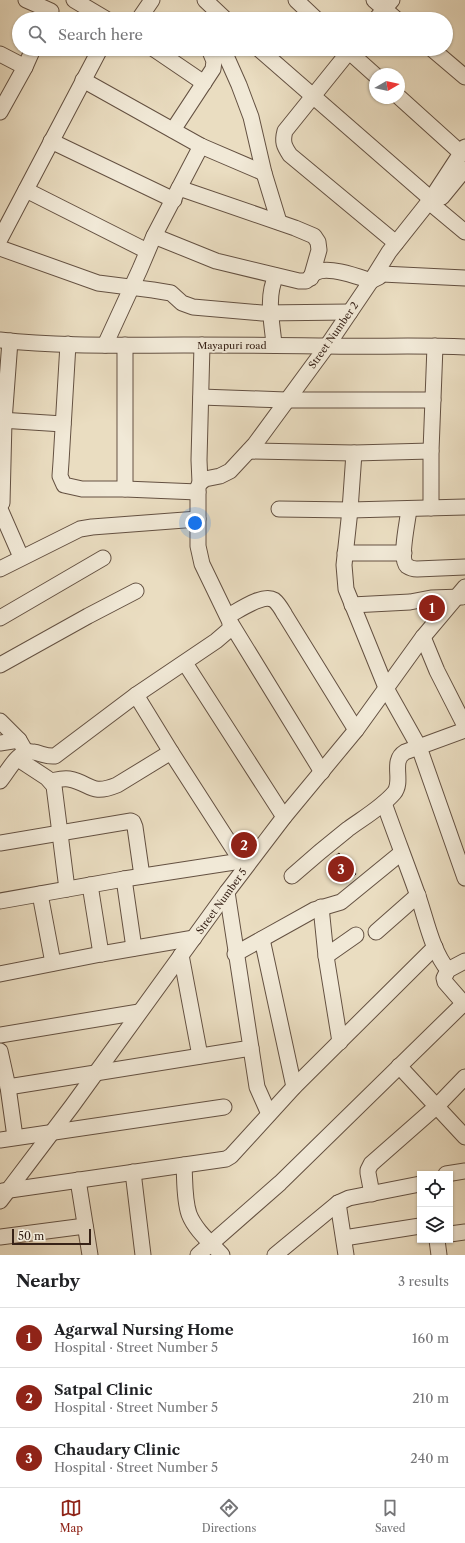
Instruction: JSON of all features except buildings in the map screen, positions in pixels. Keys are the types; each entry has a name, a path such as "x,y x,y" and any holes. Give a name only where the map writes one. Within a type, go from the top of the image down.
{"street":[{"path":"26,0 52,10"},
{"path":"74,0 94,12"},
{"path":"143,12 152,0"},
{"path":"205,0 218,12"},
{"path":"296,0 309,12"},
{"path":"0,54 26,67"},
{"path":"0,112 26,67 30,56"},
{"path":"0,239 96,56"},
{"path":"164,56 204,83"},
{"path":"173,130 214,66 212,56"},
{"path":"226,56 251,117 264,173 280,222"},
{"path":"267,56 465,232"},
{"path":"344,56 285,131 283,138 284,145 290,154 396,243"},
{"path":"355,56 369,69"},
{"path":"440,56 465,78"},
{"path":"84,80 201,146 264,173"},
{"path":"405,102 463,150"},
{"path":"51,141 176,194 280,222 314,236 318,242 319,250 311,278"},
{"path":"105,345 146,251 201,146"},
{"name":"Street Number 2","path":"63,424 60,476 64,485 82,489 199,487 205,479 220,476 230,471 249,451 327,346 350,312 376,278 385,258 396,243 433,203 463,150"},
{"path":"376,278 388,269 433,203 465,169"},
{"path":"26,190 146,251"},
{"path":"154,236 216,261 299,281 306,281 315,273 320,271 334,271 376,278 465,278"},
{"path":"0,248 98,283 171,293 182,303 193,307 272,313 350,312"},
{"path":"274,344 272,290 276,276"},
{"path":"0,505 2,503 2,420 5,341"},
{"name":"Mayapuri road","path":"5,341 105,345 274,344 465,347"},
{"path":"2,420 63,424 68,344"},
{"path":"125,345 125,489"},
{"path":"202,345 198,514 198,546 202,564 229,619 322,772"},
{"path":"431,508 431,451 435,346"},
{"path":"201,398 286,400 433,400"},
{"path":"249,451 354,453 431,451"},
{"path":"354,453 345,553 344,579 346,589 387,690 419,747 465,878"},
{"path":"279,509 350,510 465,507"},
{"path":"0,509 21,557"},
{"path":"409,509 404,553 405,563 409,568 430,570 465,567"},
{"path":"0,569 21,557 80,529 198,514"},
{"path":"345,553 404,553"},
{"path":"0,618 103,558"},
{"path":"0,665 136,591"},
{"path":"352,605 410,602 462,594"},
{"name":"Street Number 5","path":"3,1194 96,1074 227,892 243,864 322,772 387,690 423,638 462,594"},
{"path":"229,619 262,599 273,600 277,604 356,730"},
{"path":"0,743 49,757 54,756 136,695 227,632 231,626 229,619"},
{"path":"423,638 465,726"},
{"path":"184,663 284,817"},
{"path":"0,901 142,876 243,864 136,695"},
{"path":"0,722 21,750 54,786 67,889"},
{"path":"292,876 328,845 384,803 395,791 397,788 398,761 400,755 465,730"},
{"path":"0,781 21,750"},
{"path":"50,781 69,779 94,789 109,788 117,785 171,752"},
{"path":"384,803 418,895 435,947 444,966 448,970"},
{"path":"0,843 128,821 133,822 136,827 142,876"},
{"path":"236,954 302,916 341,902 401,852"},
{"path":"124,879 134,948"},
{"path":"90,886 101,954"},
{"path":"227,892 257,1087 269,1114"},
{"path":"40,894 52,963"},
{"path":"376,932 418,895"},
{"path":"321,908 326,956 340,1042"},
{"path":"326,956 356,935"},
{"path":"0,974 52,963 194,938"},
{"path":"262,939 294,1087"},
{"path":"3,1194 78,1180 219,1161 231,1156 294,1087 435,947"},
{"path":"181,955 200,1056"},
{"path":"198,1255 280,1183 399,1066 464,1005 445,982 444,975 448,970 465,961"},
{"path":"0,1035 140,1012"},
{"path":"8,1087 251,1048"},
{"path":"0,1051 8,1087 15,1137"},
{"path":"399,1066 465,1137"},
{"path":"372,1194 368,1173 369,1167 437,1106 465,1077"},
{"path":"0,1140 224,1107"},
{"path":"184,1165 187,1207 190,1216 222,1255"},
{"path":"453,1173 465,1171"},
{"path":"133,1172 143,1255"},
{"path":"78,1180 90,1255"},
{"path":"275,1255 338,1202 349,1198 417,1185"},
{"path":"338,1202 346,1255"},
{"path":"0,1237 85,1226"},
{"path":"344,1238 417,1226"},
{"path":"453,1234 465,1232"},
{"path":"438,1243 439,1255"}],"place":[{"name":"Agarwal Nursing Home","path":"432,608"},
{"name":"Satpal Clinic","path":"244,845"},
{"name":"Chaudary Clinic","path":"341,869"}]}
